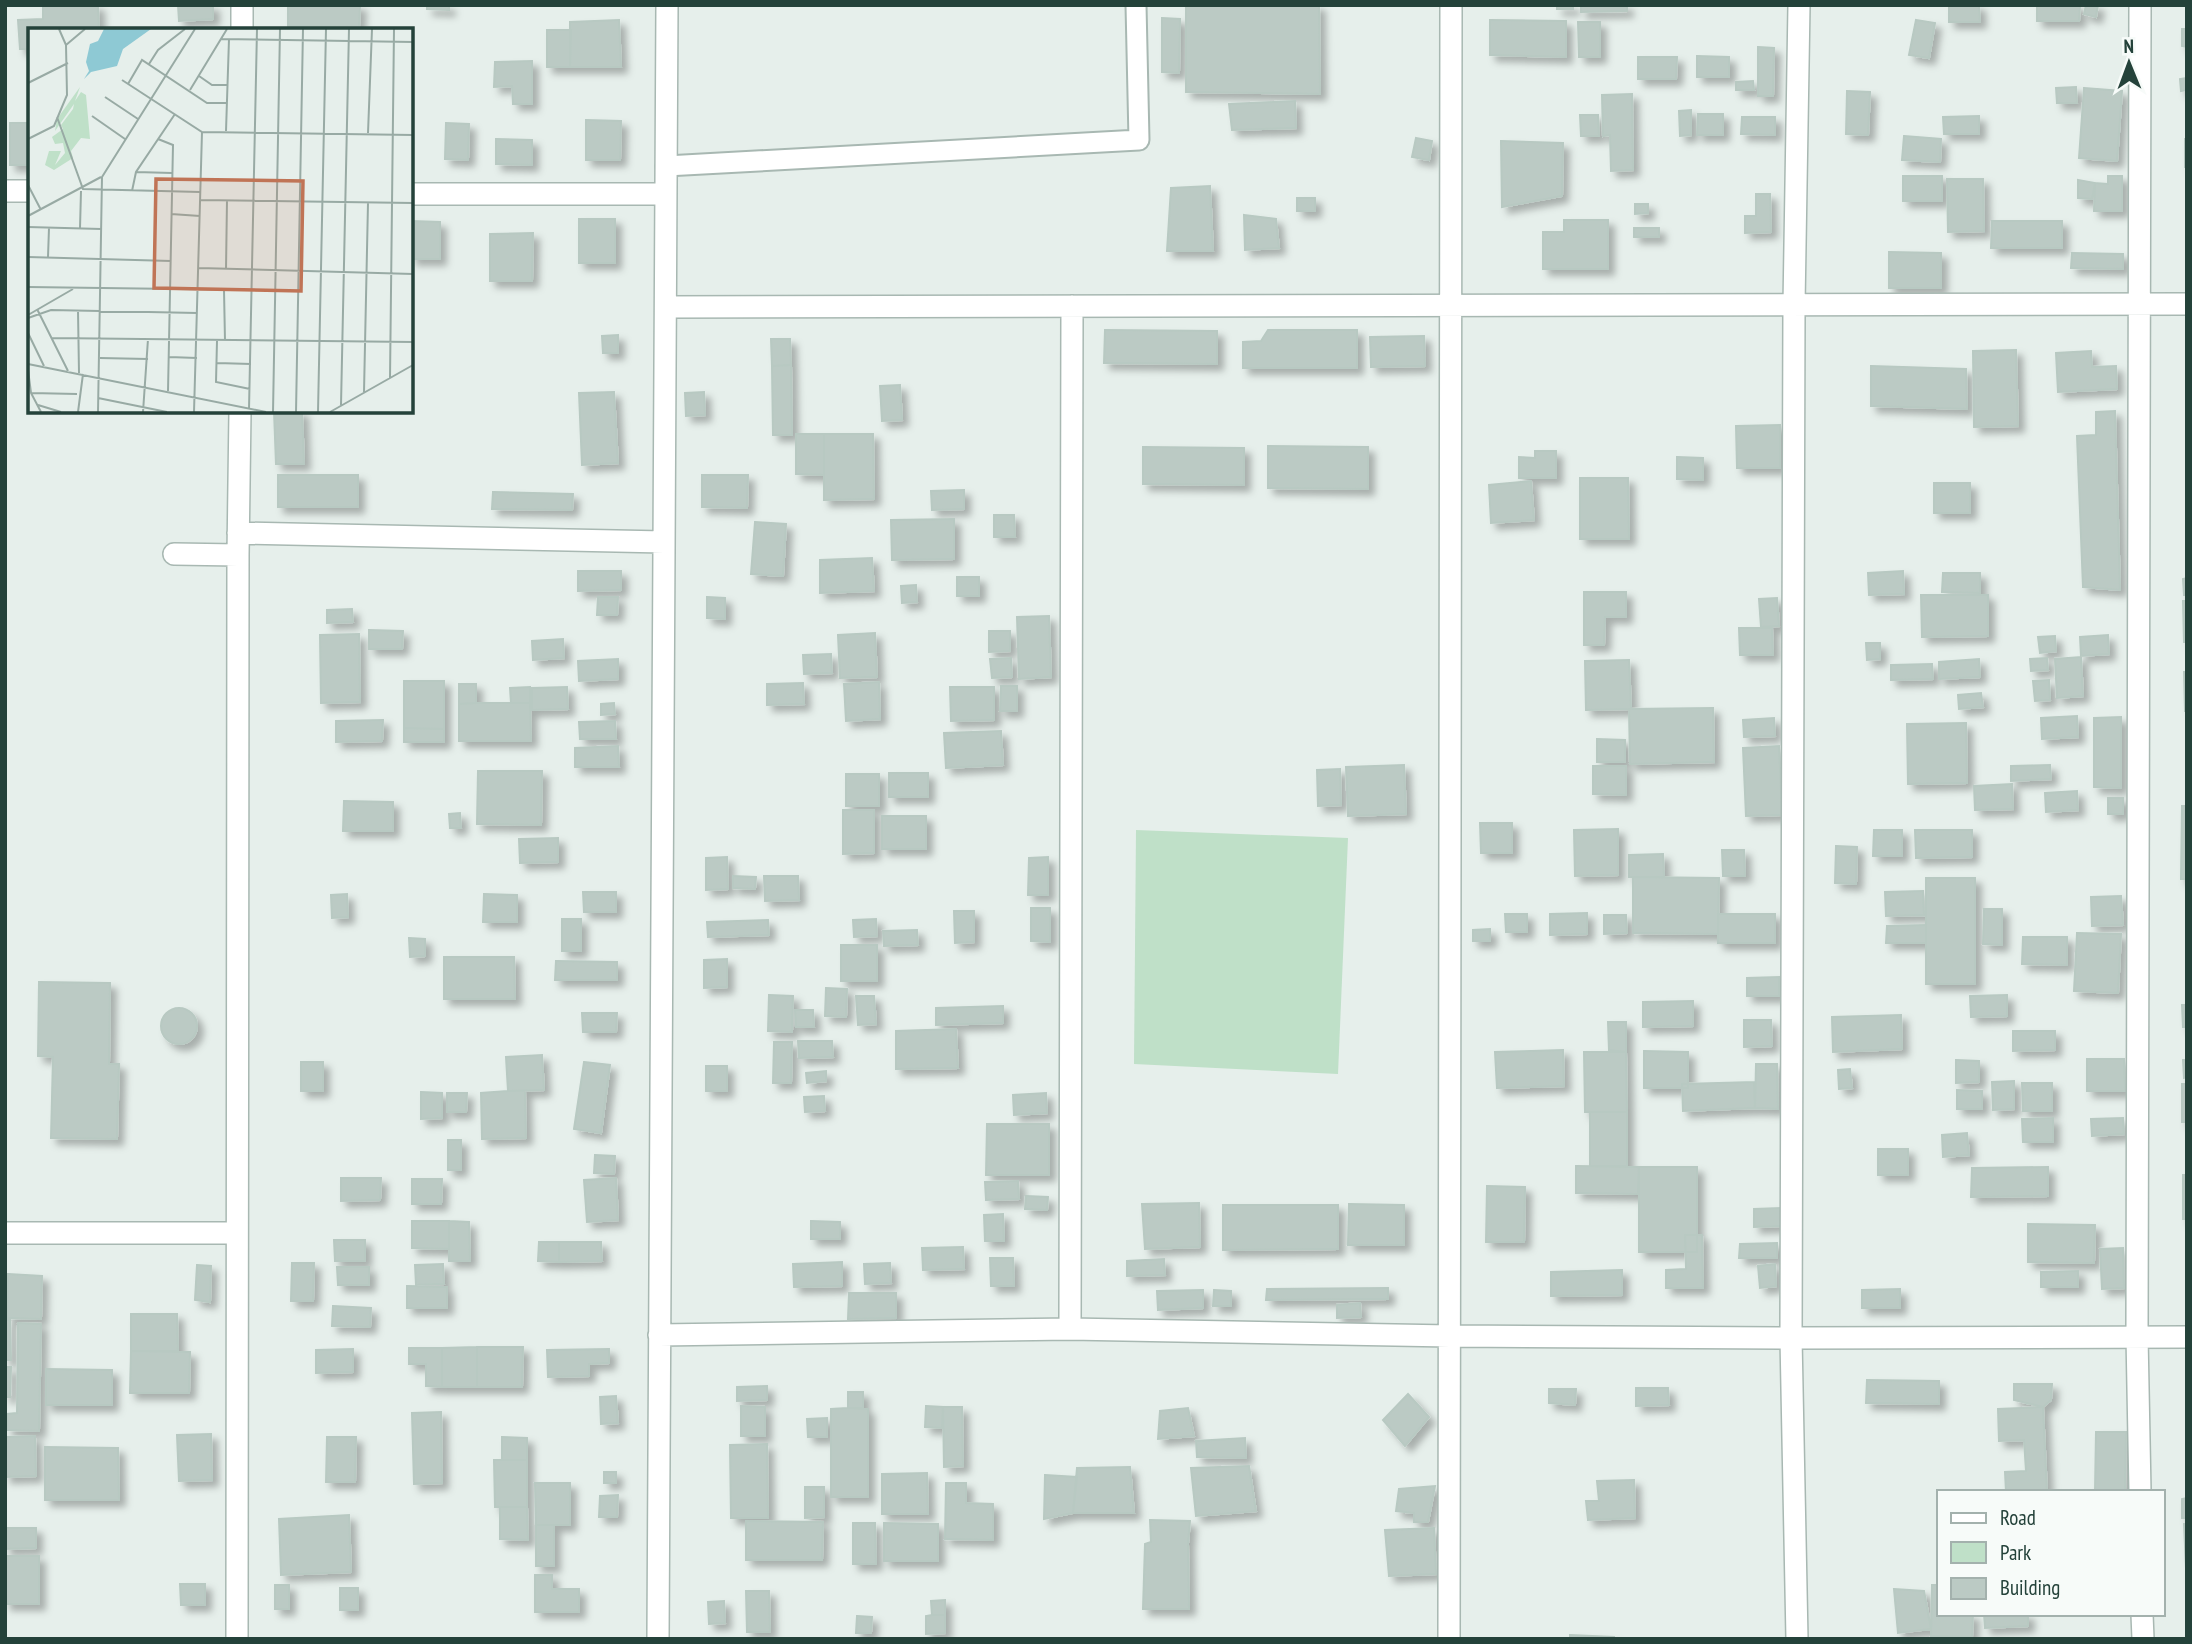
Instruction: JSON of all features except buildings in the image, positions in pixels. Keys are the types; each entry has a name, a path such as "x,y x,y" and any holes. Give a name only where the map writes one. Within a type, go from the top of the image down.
{"street":[{"path":"242,5 242,28"},
{"path":"658,1639 667,5"},
{"path":"1449,1639 1451,5"},
{"path":"1797,1639 1791,1338 1794,305 1799,5"},
{"path":"2140,5 2137,1336 2140,1490"},
{"path":"5,191 28,191"},
{"path":"413,194 666,194"},
{"path":"666,307 2187,304"},
{"path":"1070,1329 1072,306"},
{"path":"237,1639 237,555 240,413"},
{"path":"238,533 664,542"},
{"path":"174,554 237,555"},
{"path":"5,1233 236,1233"},
{"path":"659,1335 1070,1329 1450,1336 2187,1337"},
{"path":"2143,1616 2143,1639"}],"lane":[{"path":"666,166 1139,140 1136,5"}],"green space":[{"path":"1136,830 1348,838 1338,1074 1134,1064"}]}
